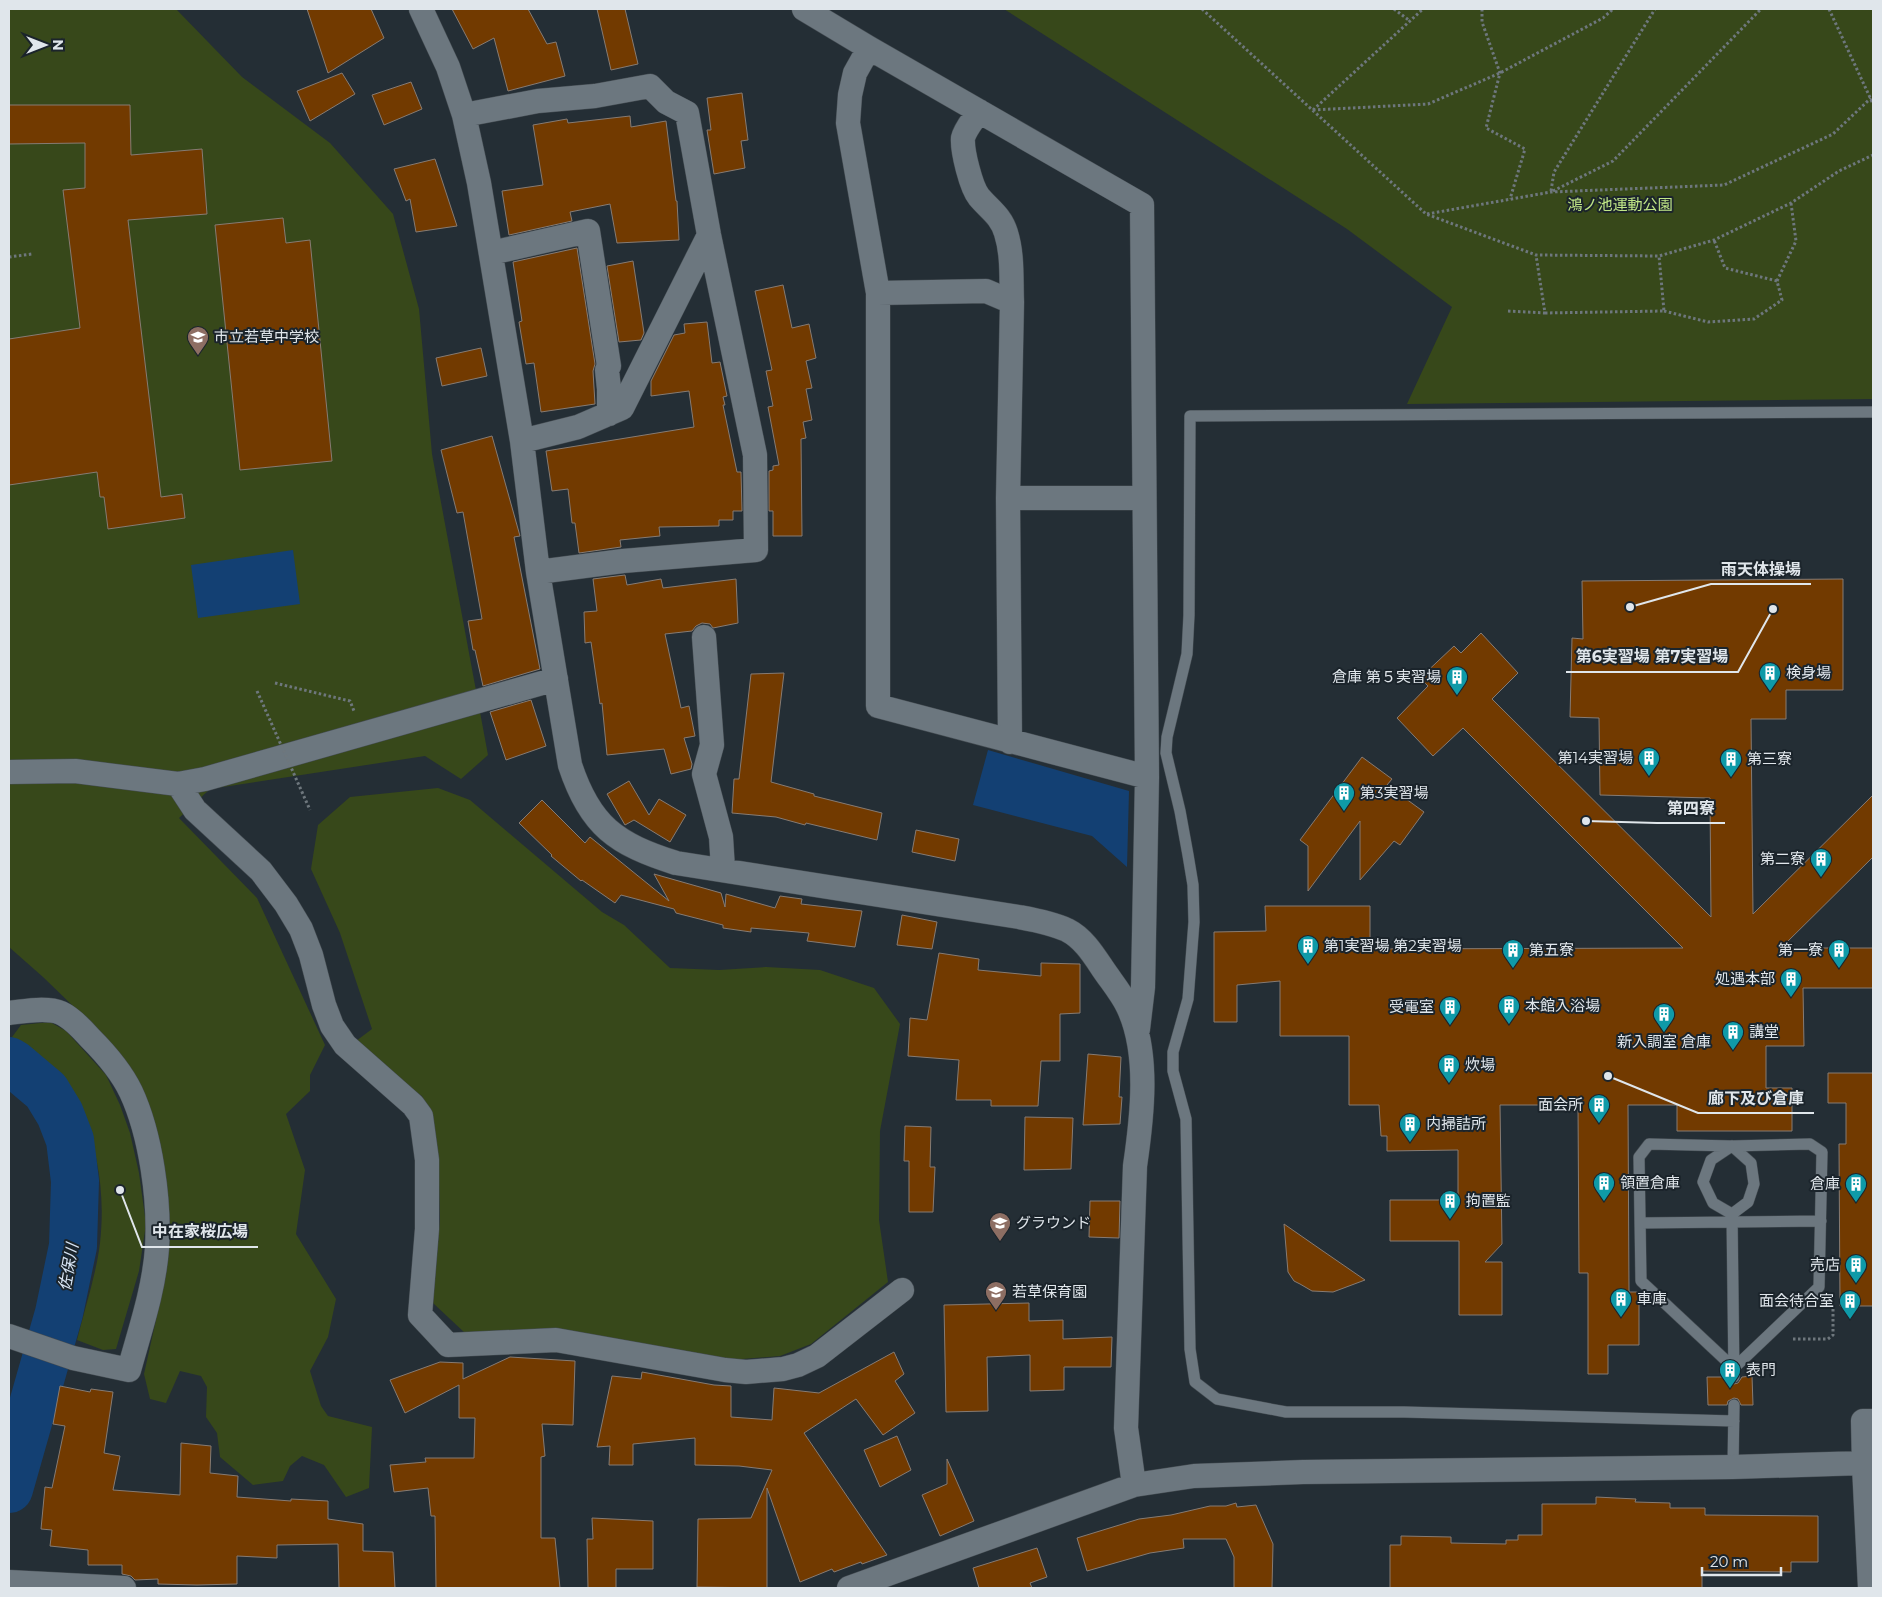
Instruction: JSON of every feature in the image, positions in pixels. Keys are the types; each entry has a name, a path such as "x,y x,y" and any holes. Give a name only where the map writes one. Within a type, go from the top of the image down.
{"street":[{"path":"421,9 448,67 464,116 479,183 522,441 538,572 570,765 578,789 592,813 622,840 650,855 676,863 723,869 1048,923 1078,937 1095,957 1128,1007 1137,1033 1142,1081 1140,1129 1135,1166 1126,1428 1134,1485"},
{"path":"804,9 1142,205 1147,778 1143,987 1137,1033"},
{"path":"869,48 855,73 850,95 848,123 878,292 878,706 1147,778"},
{"path":"464,116 538,101 596,96 650,86 666,102 687,112 709,235 755,455 756,550 623,561 538,572"},
{"path":"979,112 963,138 966,160 973,187 978,196 998,216 1006,232 1009,246 1012,302 1008,498 1010,742"},
{"path":"491,254 588,231 609,366 607,370 610,388 609,414"},
{"path":"522,441 578,427 622,408 709,235"},
{"path":"878,292 986,291 1012,302"},
{"path":"1008,498 1144,498"},
{"path":"704,637 712,745 704,774 721,836 723,869"},
{"path":"9,772 74,771 178,784 205,779 556,679"},
{"path":"178,784 195,810 261,870 286,904 301,928 332,1026 345,1045 414,1105 421,1116 427,1160 427,1229 420,1315 448,1345 556,1340 725,1370 746,1372 783,1369 798,1365 817,1356 902,1290"},
{"path":"9,1013 42,1010 61,1012 78,1025 97,1045 131,1091 139,1113 154,1179 157,1216 154,1272 129,1370 73,1358 14,1338"},
{"path":"1870,1588 1863,1421 1873,1421"},
{"path":"849,1588 1134,1485 1194,1476 1303,1472 1733,1467 1864,1463"},
{"path":"17,1582 59,1586 124,1588"}],"lane":[{"path":"1734,1421 1404,1412 1286,1412 1217,1399 1195,1382 1190,1349 1186,1119 1173,1071 1173,1052 1188,999 1194,913 1193,885 1180,811 1166,753 1167,736 1187,654 1190,416 1873,412"},
{"path":"1649,1144 1732,1146 1810,1144 1822,1152 1819,1287 1765,1338 1734,1372 1641,1281 1639,1157 1649,1144"},
{"path":"1732,1146 1711,1160 1703,1182 1713,1203 1732,1218"},
{"path":"1732,1146 1751,1163 1754,1184 1748,1202 1732,1218 1734,1372"},
{"path":"1640,1223 1732,1218 1821,1221"},
{"path":"1733,1467 1734,1405"}],"path":[{"path":"1202,9 1426,214 1536,254 1659,256 1714,240 1791,204 1839,170 1873,155"},
{"path":"1394,9 1410,21"},
{"path":"1312,110 1423,9"},
{"path":"1482,9 1482,22 1500,73 1486,128 1526,150 1510,199"},
{"path":"1312,110 1428,104 1500,73 1603,18 1613,9"},
{"path":"1551,192 1554,172 1655,9"},
{"path":"1551,192 1613,162 1761,9"},
{"path":"1829,9 1873,104"},
{"path":"1426,214 1551,192 1724,185 1833,134 1871,98"},
{"path":"1508,311 1545,313 1664,311 1708,322 1754,319 1782,300 1777,281 1796,241 1791,204"},
{"path":"1714,240 1725,268 1777,281"},
{"path":"9,258 32,254"},
{"path":"1536,254 1545,313"},
{"path":"1659,256 1664,311"},
{"path":"275,683 350,701"},
{"path":"257,691 310,810"},
{"path":"1765,1338 1828,1339 1833,1335 1833,1303 1819,1287"}],"green space":[{"path":"9,9 176,9 242,77 330,143 393,214 419,309 432,454 488,755 461,779 425,756 210,789 179,818 257,898 325,1045 310,1075 310,1091 286,1114 305,1170 296,1234 336,1299 328,1337 310,1371 321,1406 328,1416 372,1427 369,1488 346,1497 324,1465 302,1456 290,1466 283,1481 253,1485 220,1457 217,1433 206,1417 207,1387 201,1376 180,1371 166,1403 150,1399 144,1374 166,1275 170,1236 167,1189 160,1143 100,1032 9,947"},
{"name":"鴻ノ池運動公園","path":"1004,9 1873,9 1873,399 1407,404 1452,307 1347,229"},
{"path":"438,788 470,800 602,912 624,925 670,968 719,970 766,967 820,970 874,988 900,1024 880,1131 879,1220 888,1282 811,1344 780,1356 729,1360 465,1333 433,1303 440,1219 438,1151 433,1120 422,1096 393,1076 356,1041 372,1029 340,933 311,869 318,825 350,797"},
{"path":"50,1022 66,1031 106,1075 130,1133 139,1173 146,1224 139,1271 116,1349 103,1350 77,1340 96,1267 102,1212 100,1182 95,1153 86,1126 74,1100 57,1076 37,1055 12,1037 21,1025"}],"water":[{"path":"293,550 300,604 198,618 191,565"},
{"path":"988,750 1129,791 1127,867 1092,836 973,805"}],"building":[{"path":"307,9 371,9 384,38 328,73"},
{"path":"452,9 528,9 547,44 556,42 565,76 508,91 494,38 473,49"},
{"path":"597,9 625,9 638,64 611,70"},
{"path":"342,73 355,94 310,121 297,91"},
{"path":"411,82 422,109 384,125 372,95"},
{"path":"742,93 748,140 741,141 745,168 714,174 707,130 711,130 707,98"},
{"path":"9,105 130,105 131,155 202,149 207,214 128,220 161,497 182,494 185,518 108,529 104,497 100,497 97,472 9,485 9,339 80,328 63,190 85,188 85,143 9,144"},
{"path":"630,116 631,127 666,121 677,201 679,240 617,243 610,204 570,212 572,221 509,235 502,191 543,185 533,125 567,119 568,123"},
{"path":"435,159 457,226 416,232 410,199 406,201 394,169"},
{"path":"283,218 286,243 310,240 332,461 240,470 215,225"},
{"path":"577,248 595,364 593,371 595,404 541,412 534,363 526,364 519,322 522,321 513,262"},
{"path":"633,261 644,333 641,340 619,342 607,266"},
{"path":"783,285 792,328 809,324 816,358 806,361 812,388 806,389 812,420 803,422 806,438 801,439 802,536 773,536 773,511 769,511 769,471 773,470 773,466 779,465 768,407 773,406 766,371 772,370 755,291"},
{"path":"707,322 712,363 720,362 727,396 723,397 725,405 723,405 737,472 741,472 742,511 733,511 733,520 719,520 719,526 659,527 660,536 620,540 621,547 579,553 575,523 572,523 568,489 552,491 546,451 694,427 689,391 651,396 651,381 674,335 685,333 684,324"},
{"path":"481,348 487,376 442,386 436,358"},
{"path":"492,436 520,536 514,537 540,669 483,686 475,650 473,650 468,621 482,619 463,512 457,513 441,450"},
{"path":"625,575 627,585 661,579 663,588 736,579 738,623 713,628 710,624 702,623 692,631 665,634 681,708 689,706 695,736 684,738 692,764 691,769 671,774 664,749 607,755 602,703 600,704 591,642 585,643 584,612 597,611 593,579"},
{"path":"1843,579 1843,690 1786,690 1786,719 1751,719 1753,914 1873,795 1873,857 1781,948 1873,948 1873,988 1803,988 1804,1046 1766,1046 1766,1088 1792,1088 1792,1131 1677,1131 1677,1105 1628,1105 1629,1292 1639,1292 1639,1345 1608,1345 1608,1374 1588,1374 1588,1273 1579,1273 1578,1105 1500,1105 1502,1244 1485,1262 1502,1262 1502,1315 1459,1315 1459,1241 1390,1241 1390,1200 1458,1200 1458,1150 1387,1151 1387,1136 1381,1136 1379,1105 1349,1105 1349,1036 1280,1036 1280,981 1237,985 1237,1022 1214,1022 1214,932 1266,931 1265,906 1370,906 1370,949 1683,948 1463,728 1433,756 1397,718 1428,686 1420,678 1454,646 1461,653 1481,633 1518,673 1492,699 1711,917 1710,798 1600,795 1599,718 1570,717 1572,638 1583,639 1582,581"},
{"path":"784,673 771,782 814,794 814,796 882,813 877,840 776,817 732,813 734,779 739,779 751,674"},
{"path":"531,700 546,746 506,760 490,712"},
{"path":"1362,757 1392,779 1387,785 1424,812 1400,845 1394,841 1360,880 1360,821 1308,891 1308,846 1300,840"},
{"path":"629,781 649,815 659,799 686,815 670,842 634,820 625,825 607,794"},
{"path":"542,800 585,843 590,837 669,901 654,874 721,893 725,907 726,894 775,908 780,896 802,899 801,904 862,911 855,947 807,941 809,933 751,928 751,932 723,928 723,925 676,913 674,909 621,895 615,903 581,881 551,856 519,823"},
{"path":"916,830 959,839 955,861 912,852"},
{"path":"902,915 937,922 932,949 897,945"},
{"path":"939,953 979,959 978,970 1041,976 1041,963 1080,964 1080,1013 1060,1014 1060,1061 1041,1061 1038,1106 991,1106 991,1100 956,1100 959,1060 908,1056 910,1018 927,1020"},
{"path":"1088,1054 1121,1057 1119,1097 1122,1097 1120,1124 1083,1125"},
{"path":"1828,1073 1873,1073 1873,1306 1840,1306 1839,1144 1846,1144 1846,1103 1828,1103"},
{"path":"1025,1117 1073,1118 1071,1169 1024,1170"},
{"path":"905,1126 931,1127 930,1167 935,1167 933,1212 909,1212 909,1161 904,1161"},
{"path":"1090,1201 1120,1201 1119,1238 1089,1237"},
{"path":"1284,1224 1365,1280 1333,1292 1312,1291 1294,1281 1288,1272"},
{"name":"若草保育園","path":"1029,1303 1029,1321 1063,1320 1063,1339 1112,1337 1111,1367 1064,1367 1064,1390 1030,1391 1030,1355 987,1357 988,1411 946,1412 944,1305"},
{"path":"894,1352 904,1374 895,1381 915,1413 883,1435 856,1399 804,1433 887,1555 862,1564 861,1562 834,1572 832,1569 800,1582 767,1488 767,1588 697,1587 698,1519 751,1518 772,1470 739,1466 695,1465 695,1438 633,1444 633,1465 609,1465 610,1446 597,1447 612,1376 641,1379 642,1372 714,1385 731,1386 731,1417 772,1420 774,1388 819,1393"},
{"path":"510,1357 575,1361 573,1425 542,1424 545,1456 541,1457 541,1538 555,1538 560,1588 436,1588 435,1516 431,1516 428,1488 394,1492 390,1465 426,1462 425,1458 474,1458 475,1418 459,1418 459,1385 405,1413 390,1380 440,1362 463,1363 463,1379"},
{"name":"表門","path":"1752,1376 1753,1405 1741,1405 1738,1399 1734,1398 1728,1401 1727,1405 1708,1405 1707,1377 1726,1377 1728,1381 1734,1384 1738,1383 1742,1377"},
{"path":"60,1386 90,1392 91,1389 113,1392 104,1453 120,1456 113,1490 180,1495 181,1443 211,1446 210,1473 238,1476 237,1497 291,1501 291,1499 328,1501 328,1519 363,1524 363,1551 393,1552 395,1588 339,1588 338,1544 277,1545 277,1558 237,1556 237,1584 197,1585 158,1584 158,1579 135,1580 131,1576 122,1574 122,1565 88,1565 88,1550 50,1546 52,1530 41,1529 45,1487 52,1488 65,1426 53,1424"},
{"path":"897,1436 911,1470 880,1487 864,1450"},
{"path":"947,1459 974,1521 940,1536 922,1495 947,1484"},
{"path":"1596,1497 1636,1499 1635,1502 1670,1503 1670,1508 1705,1508 1705,1515 1818,1516 1818,1562 1791,1562 1791,1572 1702,1571 1702,1588 1390,1588 1390,1545 1401,1545 1401,1536 1451,1537 1451,1543 1506,1544 1506,1540 1518,1540 1518,1535 1542,1535 1542,1504 1596,1504"},
{"path":"1236,1503 1237,1507 1256,1505 1273,1544 1272,1588 1234,1588 1234,1557 1226,1539 1183,1539 1184,1548 1150,1553 1087,1571 1077,1538 1139,1519"},
{"path":"592,1518 653,1521 653,1569 616,1569 616,1588 588,1588 587,1539 593,1539"},
{"path":"1037,1548 1047,1577 1030,1583 1032,1588 979,1588 973,1568"}],"waterway":[{"name":"佐保川","path":"9,1061 46,1091 60,1114 70,1140 75,1181 73,1246 59,1313 9,1489"}],"place":[{"name":"市立若草中学校","path":"198,356"},
{"name":"雨天体操場","path":"1630,607"},
{"name":"第6実習場 第7実習場","path":"1773,609"},
{"name":"検身場","path":"1770,692"},
{"name":"倉庫 第５実習場","path":"1457,696"},
{"name":"第14実習場","path":"1649,777"},
{"name":"第三寮","path":"1731,778"},
{"name":"第3実習場","path":"1344,812"},
{"name":"第四寮","path":"1586,821"},
{"name":"第二寮","path":"1821,878"},
{"name":"第1実習場 第2実習場","path":"1308,965"},
{"name":"第五寮","path":"1513,969"},
{"name":"第一寮","path":"1839,969"},
{"name":"処遇本部","path":"1791,998"},
{"name":"本館入浴場","path":"1509,1025"},
{"name":"受電室","path":"1450,1026"},
{"name":"新入調室 倉庫","path":"1664,1033"},
{"name":"講堂","path":"1733,1051"},
{"name":"廊下及び倉庫","path":"1608,1076"},
{"name":"炊場","path":"1449,1084"},
{"name":"面会所","path":"1599,1124"},
{"name":"内掃詰所","path":"1410,1143"},
{"name":"中在家桜広場","path":"120,1190"},
{"name":"領置倉庫","path":"1604,1202"},
{"name":"倉庫","path":"1856,1203"},
{"name":"拘置監","path":"1450,1220"},
{"name":"グラウンド","path":"1000,1242"},
{"name":"売店","path":"1856,1284"},
{"name":"若草保育園","path":"996,1311"},
{"name":"車庫","path":"1621,1318"},
{"name":"面会待合室","path":"1850,1320"},
{"name":"表門","path":"1730,1389"}]}
